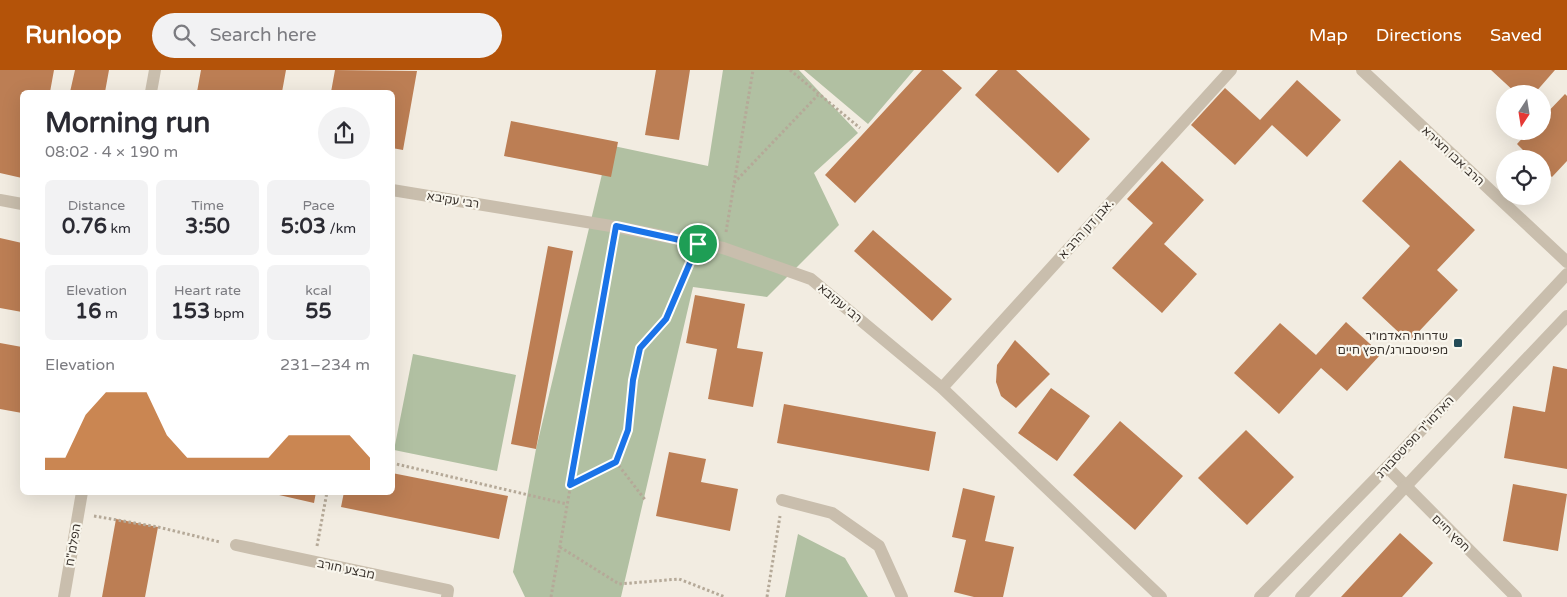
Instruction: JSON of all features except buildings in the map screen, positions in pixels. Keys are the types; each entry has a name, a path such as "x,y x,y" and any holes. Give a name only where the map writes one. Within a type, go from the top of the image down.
{"street":[{"path":"151,90 155,70"},
{"name":"אבן דנן הרב א.","path":"942,388 1231,70"},
{"name":"הרב אבו חצירא","path":"1362,70 1567,262"},
{"name":"רבי עקיבא","path":"395,190 616,226 723,248 810,279 942,388 1162,597"},
{"path":"0,200 20,204"},
{"name":"האדמו\"ר מפיטסבורג","path":"1260,597 1386,468 1567,274"},
{"path":"1300,597 1567,316"},
{"name":"חפץ חיים","path":"1386,468 1516,597"},
{"name":"הפלמ\"ח","path":"64,597 82,495"},
{"path":"782,500 832,513 879,546 902,597"},
{"name":"מבצע חורב","path":"236,546 448,590 447,597"}],"path":[{"path":"723,248 753,70"},
{"path":"790,70 860,128"},
{"path":"733,184 818,95"},
{"path":"551,597 616,226"},
{"path":"570,485 616,462 628,430 633,380 640,348 666,319 698,244"},
{"path":"616,462 646,501"},
{"path":"395,464 567,504"},
{"path":"314,562 326,495"},
{"path":"768,597 782,500"},
{"path":"79,513 158,526 236,546"},
{"path":"560,547 619,584 679,579 725,597"}],"green space":[{"path":"723,70 799,70 858,133 814,173 839,225 767,297 693,287 621,597 525,597 513,572 536,449 609,145 708,166"},
{"path":"804,70 914,70 868,124"},
{"path":"413,354 516,375 497,471 395,450"},
{"path":"798,534 845,558 868,597 785,597"}],"place":[{"name":"שדרות האדמו״ר מפיטסבורג/חפץ חיים","path":"1458,343"}],"route":[{"path":"616,226 698,244 666,319 640,348 633,380 628,430 616,462 570,485 616,226"}]}
